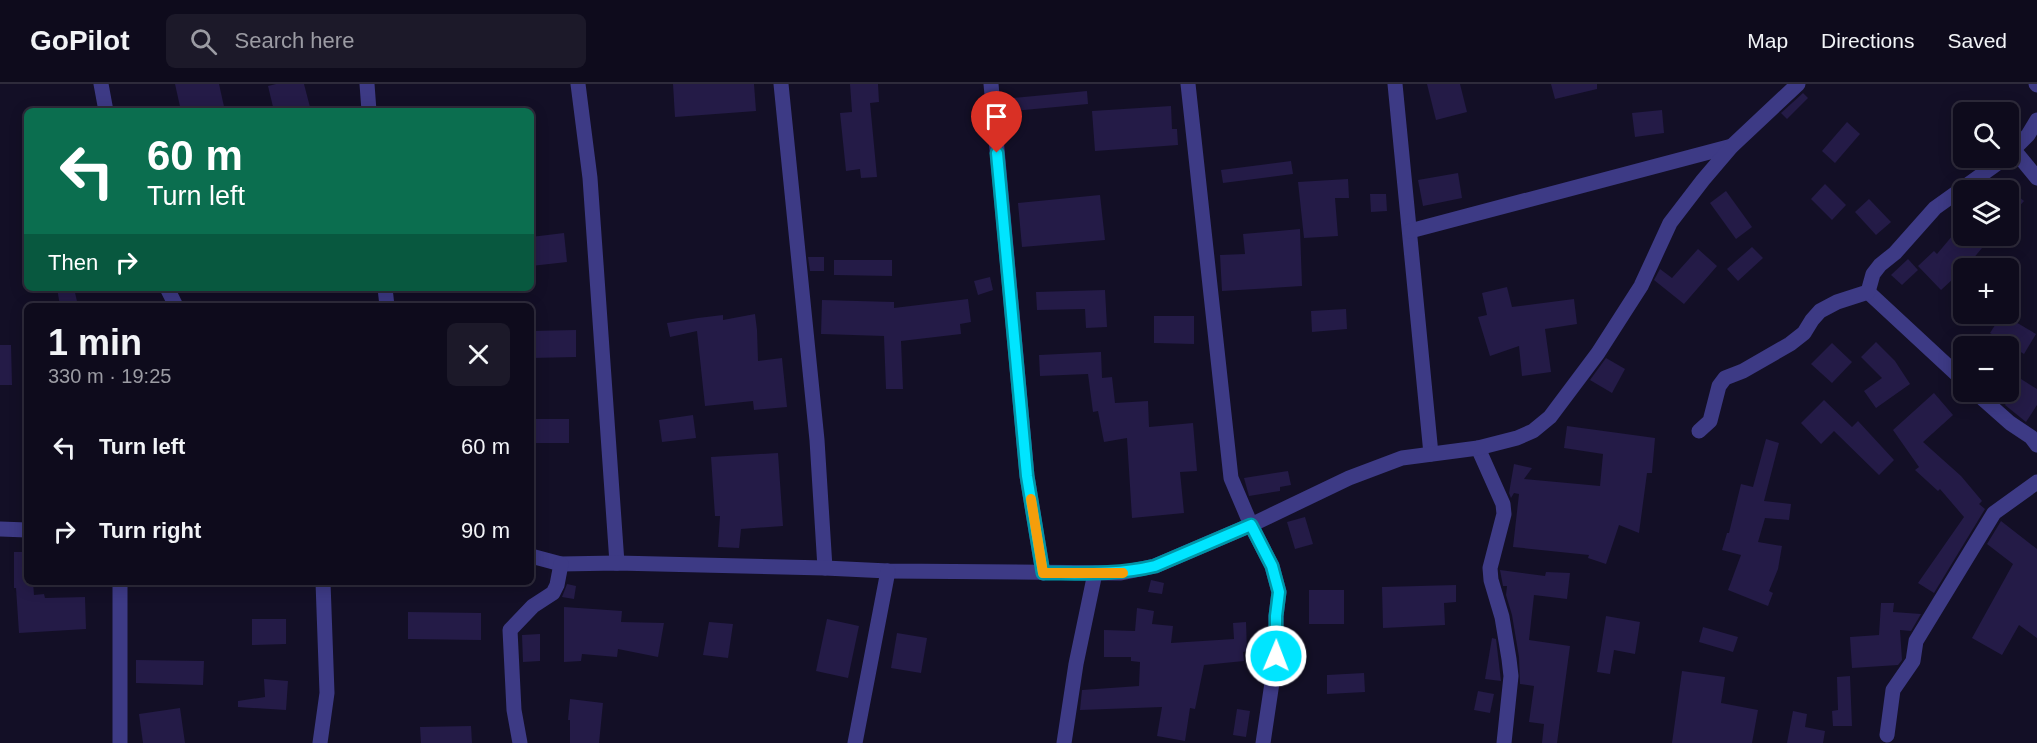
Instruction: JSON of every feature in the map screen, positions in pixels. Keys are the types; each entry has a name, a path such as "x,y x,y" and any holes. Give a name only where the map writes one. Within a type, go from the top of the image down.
{"street":[{"path":"101,84 105,108"},
{"path":"367,84 369,108"},
{"path":"578,84 590,178 617,563"},
{"path":"781,84 817,440 825,568"},
{"path":"991,84 1027,476 1043,573"},
{"path":"1188,84 1231,478 1272,566 1279,592 1276,616 1276,656 1263,743"},
{"path":"1395,84 1431,454"},
{"path":"534,557 561,564 617,563 825,568 888,572 1121,573 1155,566 1251,525 1349,478 1402,458 1478,448 1517,438 1533,431 1550,417 1598,353 1641,286 1670,223 1703,180 1732,146 1798,84"},
{"path":"2019,142 2037,120"},
{"path":"1410,231 1732,146"},
{"path":"2019,163 2037,178"},
{"path":"1868,292 1873,274 1880,265 1902,246 1935,208 1990,168"},
{"path":"1868,292 1953,371"},
{"path":"1699,430 1710,421 1719,386 1725,378 1743,371 1790,344 1804,333 1820,311 1837,302 1868,292"},
{"path":"1985,402 1998,414 2031,437 2037,445"},
{"path":"1478,448 1503,504 1504,514 1490,568 1491,580 1502,617 1511,676 1504,743"},
{"path":"1887,735 1893,690 1913,661 1916,641 1994,513 2037,482"},
{"path":"0,529 24,530"},
{"path":"520,743 514,710 510,630 533,606 553,593 561,564"},
{"path":"855,743 888,572"},
{"path":"1064,743 1076,664 1095,573"},
{"path":"120,585 120,743"},
{"path":"320,743 327,693 323,585"}],"building":[{"path":"175,84 219,84 224,108 180,108"},
{"path":"304,84 310,108 273,108 268,86"},
{"path":"673,84 754,84 756,111 675,117"},
{"path":"850,84 878,84 879,102 870,103 877,177 861,178 860,169 846,171 840,113 852,112"},
{"path":"1427,84 1460,84 1467,112 1436,120"},
{"path":"1551,84 1597,84 1597,89 1555,99"},
{"path":"1087,91 1088,104 1014,111 1013,98"},
{"path":"1803,93 1808,98 1787,119 1781,113"},
{"path":"1171,106 1172,129 1177,129 1178,145 1095,151 1092,111"},
{"path":"1662,110 1664,133 1635,137 1632,113"},
{"path":"1847,122 1860,134 1835,163 1822,151"},
{"path":"1291,161 1293,174 1223,183 1221,170"},
{"path":"1458,173 1462,198 1423,206 1418,180"},
{"path":"1348,179 1349,198 1335,198 1338,236 1304,238 1298,182"},
{"path":"1825,184 1846,205 1832,220 1811,199"},
{"path":"1726,191 1752,227 1736,239 1710,203"},
{"path":"1370,194 1386,194 1387,211 1371,212"},
{"path":"1100,195 1105,240 1022,247 1018,203"},
{"path":"2019,197 2024,201 2019,207"},
{"path":"1869,199 1891,222 1876,235 1855,212"},
{"path":"1300,229 1302,286 1222,291 1220,255 1245,254 1243,234"},
{"path":"564,233 567,262 534,266 534,237"},
{"path":"1953,235 1953,246 1984,246 1974,258 1953,258 1953,279 1941,290 1918,266 1934,251 1937,254"},
{"path":"1752,247 1763,258 1738,281 1727,269"},
{"path":"1698,249 1717,266 1684,304 1654,280 1660,269 1672,278"},
{"path":"808,257 824,257 824,271 810,271"},
{"path":"1908,259 1918,270 1902,285 1891,275"},
{"path":"834,260 892,260 892,276 834,275"},
{"path":"990,277 993,290 978,295 974,281"},
{"path":"1507,287 1512,307 1574,299 1577,324 1545,329 1551,372 1522,376 1519,346 1490,356 1478,317 1487,315 1482,293"},
{"path":"1105,290 1107,327 1086,328 1085,309 1037,310 1036,292"},
{"path":"58,291 75,291 77,303 60,303"},
{"path":"968,299 971,322 960,324 961,334 901,341 903,389 886,389 884,336 821,334 822,300 894,302 894,308"},
{"path":"1346,309 1347,329 1312,332 1311,311"},
{"path":"755,314 758,361 782,358 787,407 754,410 753,401 705,406 697,331 670,337 667,323 723,315 723,320"},
{"path":"1154,316 1194,316 1194,344 1154,343"},
{"path":"1996,324 2019,324 2036,334 2024,354 2019,351 2019,336 1995,336 1990,333"},
{"path":"576,330 576,357 534,358 534,331"},
{"path":"1876,342 1895,361 1910,384 1876,408 1864,391 1882,378 1861,357"},
{"path":"1832,343 1852,362 1832,383 1811,364"},
{"path":"0,345 11,345 12,385 0,385"},
{"path":"1101,352 1102,378 1112,377 1115,403 1148,401 1149,427 1193,423 1197,471 1180,472 1184,513 1132,518 1127,438 1104,442 1098,411 1093,412 1088,374 1040,376 1039,355"},
{"path":"1606,358 1625,369 1612,393 1590,380"},
{"path":"2021,379 2037,389 2037,405 2026,422 2005,405 2007,402 2019,402"},
{"path":"1934,393 1953,415 1923,442 1961,476 1982,501 1979,504 1985,509 1934,593 1918,583 1964,517 1940,489 1938,491 1915,470 1919,467 1893,430"},
{"path":"1824,400 1852,427 1858,421 1894,460 1879,475 1834,431 1821,444 1801,423"},
{"path":"693,415 696,438 662,442 659,420"},
{"path":"534,419 569,419 569,443 534,443"},
{"path":"1567,426 1655,438 1652,473 1647,473 1639,533 1619,525 1606,564 1588,558 1589,555 1513,547 1519,494 1514,493 1511,498 1509,493 1514,464 1532,468 1524,479 1600,486 1603,454 1564,448"},
{"path":"1766,439 1779,443 1764,501 1791,504 1789,520 1765,518 1758,542 1782,546 1778,569 1769,591 1773,593 1768,606 1728,590 1741,555 1722,550 1727,533 1729,533 1741,484 1753,487"},
{"path":"778,453 783,526 741,529 739,548 718,547 720,516 715,516 711,457"},
{"path":"1288,471 1291,485 1280,487 1280,491 1249,496 1244,478"},
{"path":"1305,517 1313,544 1295,549 1287,522"},
{"path":"2001,521 2037,549 2037,638 2019,625 2002,655 1972,638 2013,564 1987,544"},
{"path":"14,552 24,552 24,585 33,585 34,595 44,594 45,598 85,597 86,629 19,633 16,588 14,588"},
{"path":"1500,570 1545,576 1546,572 1570,573 1567,599 1534,595 1529,640 1570,646 1557,743 1542,743 1544,724 1529,722 1534,686 1520,684 1519,657 1506,595 1507,586 1503,586"},
{"path":"1151,580 1164,583 1162,594 1148,592"},
{"path":"567,584 576,586 574,599 562,597"},
{"path":"1456,585 1456,602 1444,603 1445,625 1383,628 1382,587"},
{"path":"1309,590 1344,590 1344,624 1309,624"},
{"path":"1881,603 1894,603 1893,612 1921,614 1911,631 1900,630 1902,660 1898,665 1852,668 1850,637 1879,635"},
{"path":"564,607 622,611 621,622 664,623 658,657 618,649 617,657 582,654 581,661 564,662"},
{"path":"1137,608 1154,611 1152,624 1173,626 1171,643 1234,639 1233,623 1246,622 1247,651 1243,652 1244,661 1204,665 1195,709 1190,708 1185,741 1157,736 1162,707 1080,710 1082,690 1139,686 1140,662 1131,661 1131,657 1104,657 1104,630 1135,631"},
{"path":"408,612 481,613 481,640 408,639"},
{"path":"1606,616 1640,622 1635,654 1614,650 1610,674 1597,672"},
{"path":"252,619 286,619 286,644 252,645"},
{"path":"827,619 859,626 848,678 816,671"},
{"path":"709,622 733,624 728,658 703,655"},
{"path":"1703,627 1738,637 1733,652 1699,642"},
{"path":"897,633 927,638 921,673 891,668"},
{"path":"540,634 540,661 523,662 522,635"},
{"path":"1492,638 1496,639 1501,681 1485,679"},
{"path":"136,660 204,661 203,685 136,683"},
{"path":"1682,671 1725,677 1721,703 1758,710 1752,743 1672,743"},
{"path":"1364,673 1365,692 1327,694 1327,675"},
{"path":"1850,676 1852,726 1833,726 1832,711 1838,710 1837,677"},
{"path":"264,679 288,681 286,710 238,707 238,701 265,697"},
{"path":"1478,691 1494,694 1490,713 1474,710"},
{"path":"570,699 603,703 599,743 570,743 570,720 568,720"},
{"path":"180,708 185,743 143,743 139,714"},
{"path":"1237,709 1250,711 1246,737 1233,735"},
{"path":"1793,711 1807,714 1805,727 1825,731 1823,743 1787,743"},
{"path":"471,726 472,743 421,743 420,727"}],"slow traffic":[{"path":"1031,499 1043,573 1123,573"}],"route":[{"path":"997,153 1027,476 1043,573 1121,573 1138,570 1155,566 1251,525 1272,566 1279,592 1276,616 1276,656"}]}
